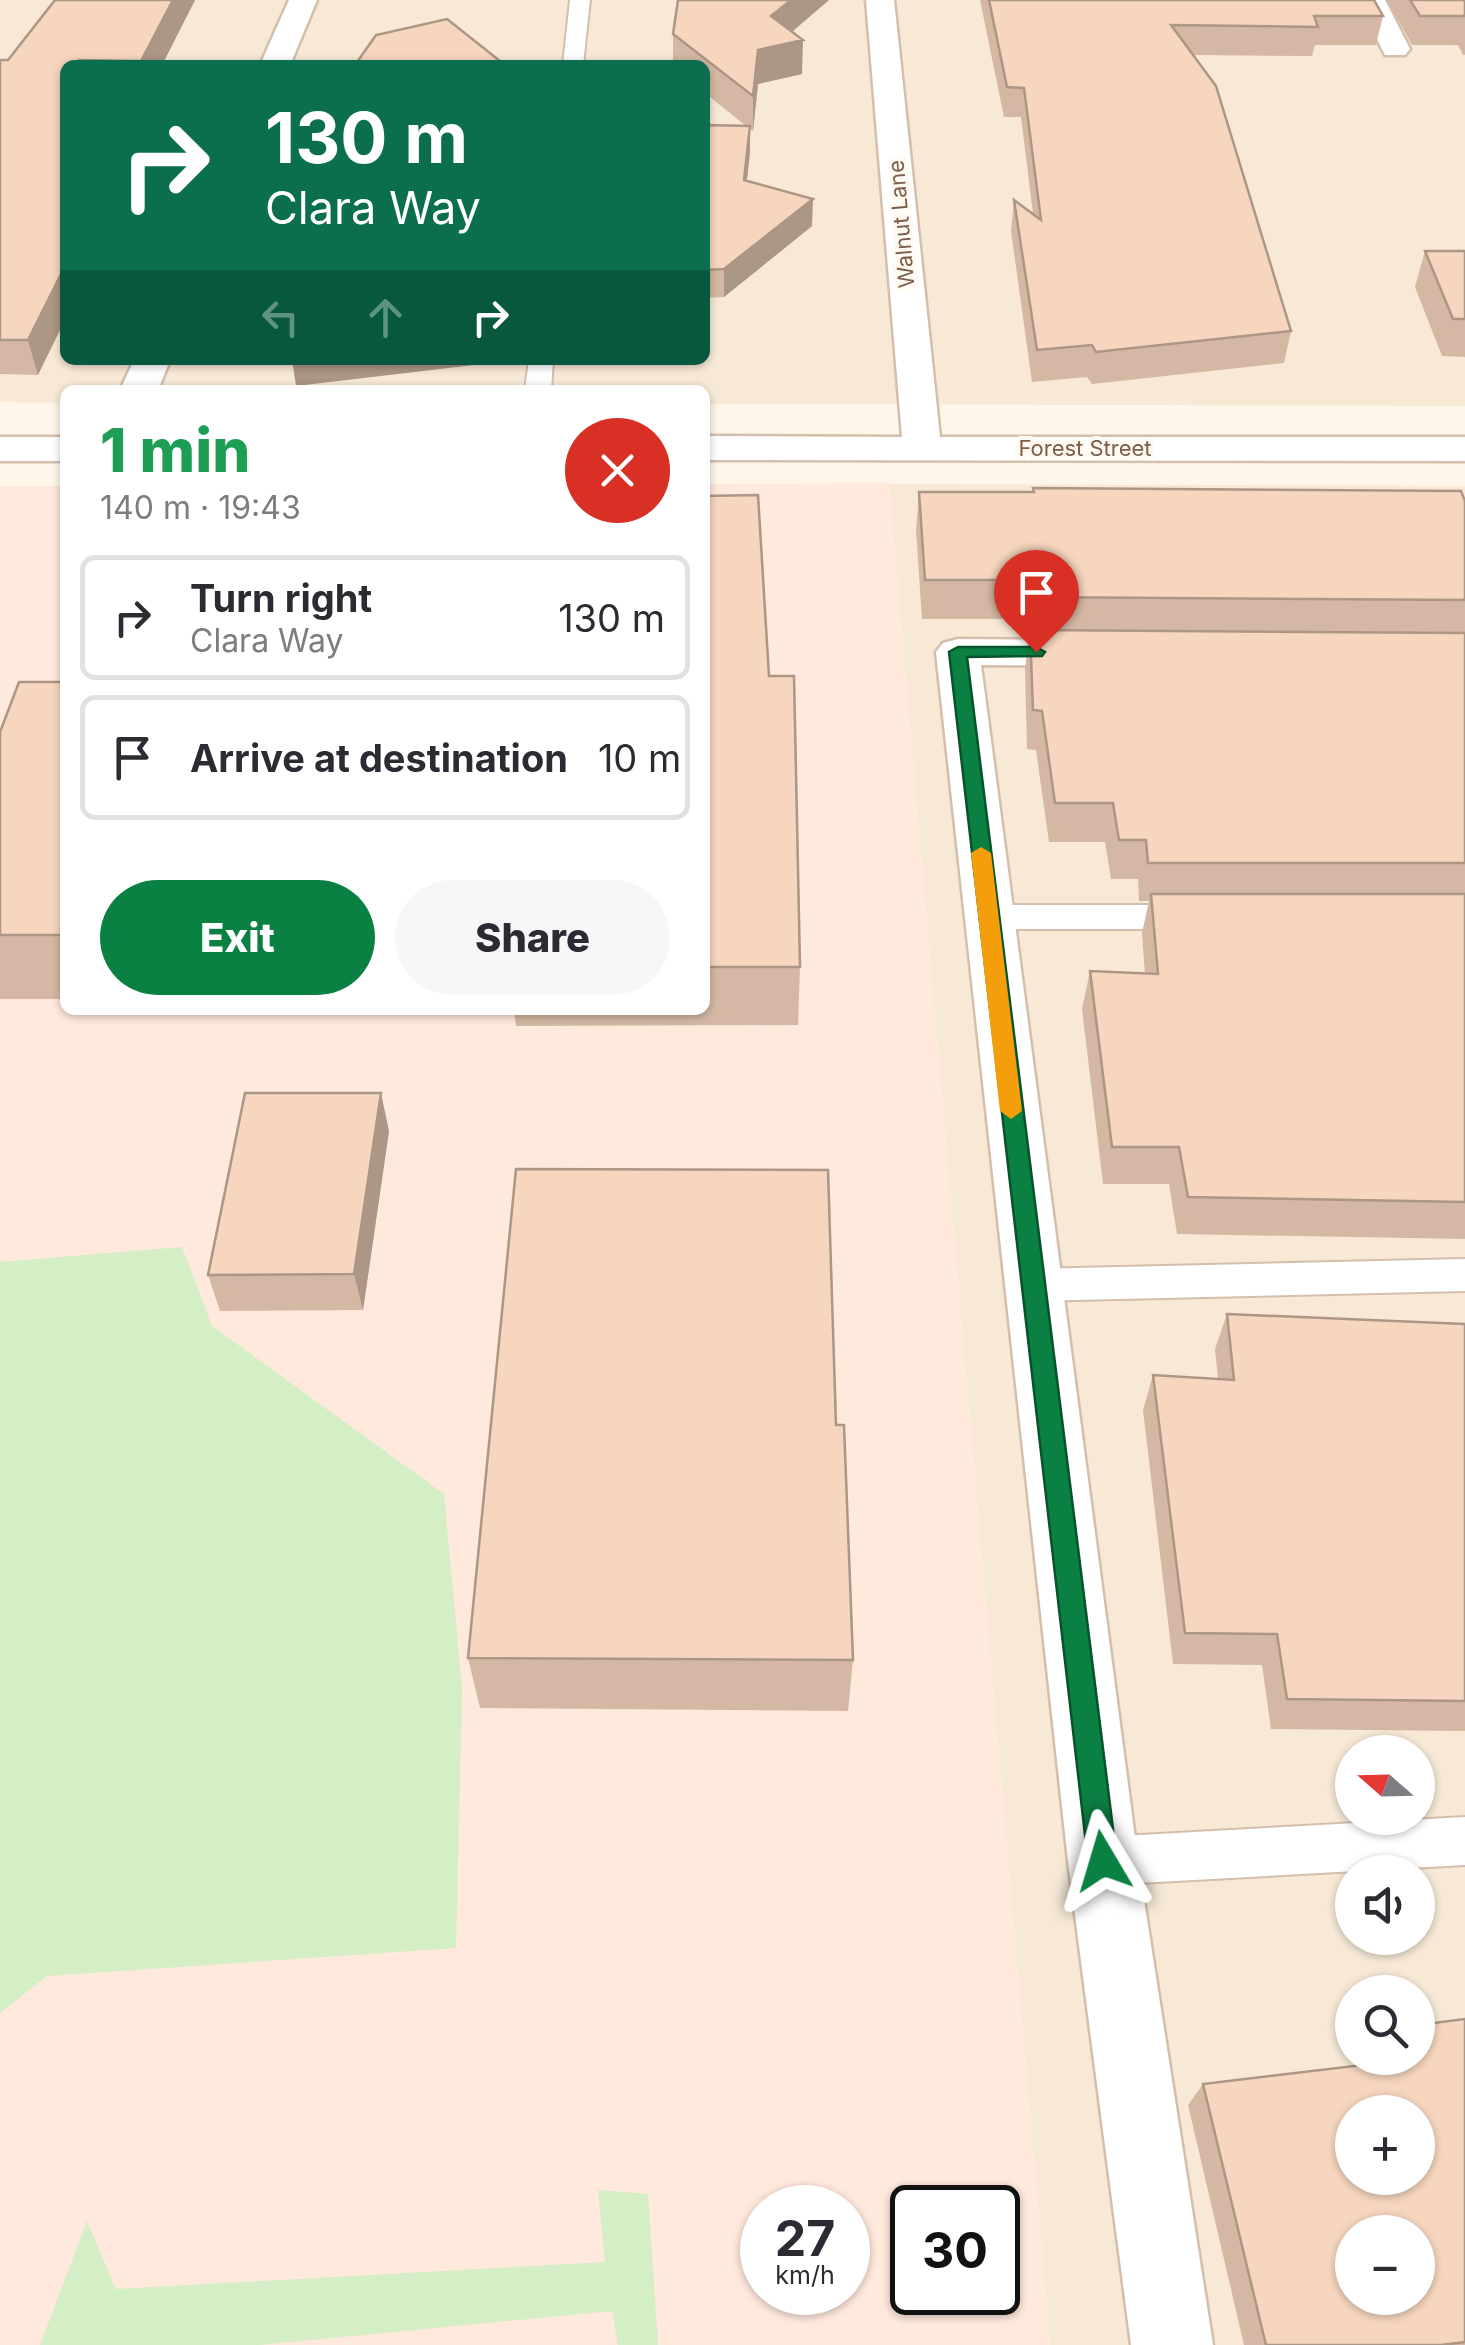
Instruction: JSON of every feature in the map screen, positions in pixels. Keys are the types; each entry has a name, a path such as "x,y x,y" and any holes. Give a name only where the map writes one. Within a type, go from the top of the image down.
{"street":[{"path":"278,60 302,0"},
{"name":"Walnut Lane","path":"880,0 922,447"},
{"path":"1371,0 1395,49"},
{"name":"Forest Street","path":"710,448 1465,449"},
{"path":"0,449 60,449"},
{"path":"1133,653 958,652 1103,1861 1172,2345"}],"lane":[{"path":"574,60 580,0"},
{"path":"988,917 1226,917"},
{"path":"1032,1286 1465,1275"},
{"path":"1103,1861 1465,1841"}],"shaded area":[{"path":"0,0 1465,0 1465,406 710,404 710,385 60,385 60,403 0,402"},
{"path":"889,483 1050,2345 0,2345 0,486 60,486 60,1015 710,1015 710,484"},
{"path":"889,484 1465,486 1465,2345 1050,2345"}],"green space":[{"path":"182,1247 212,1326 444,1494 462,1689 456,1948 47,1976 0,2013 0,1262"},
{"path":"598,2190 648,2194 658,2345 618,2345 612,2311 259,2345 40,2345 87,2221 116,2289 605,2262"}],"building":[{"path":"55,0 173,0 142,60 60,60 60,276 28,340 0,340 0,60 8,60"},
{"path":"678,0 791,0 771,16 803,40 758,50 753,96 673,34"},
{"path":"989,0 1374,0 1383,16 1314,16 1318,27 1171,25 1216,86 1291,331 1096,352 1092,345 1037,350 1014,200 1041,220 1024,88 1007,87"},
{"path":"1410,0 1465,0 1465,16 1420,16"},
{"path":"447,19 499,60 358,60 376,35"},
{"path":"710,125 750,126 744,180 813,199 724,269 710,270"},
{"path":"1425,251 1465,251 1465,319 1453,319"},
{"path":"1033,488 1461,491 1465,501 1465,600 1029,597 1028,580 925,580 919,492 1034,492"},
{"path":"758,495 769,676 794,676 800,967 710,967 710,496"},
{"path":"1030,630 1465,633 1465,863 1148,863 1146,840 1119,840 1113,803 1055,803 1042,711 1033,710"},
{"path":"19,682 60,682 60,935 0,935 0,732"},
{"path":"1151,894 1465,894 1465,1202 1188,1197 1179,1147 1112,1147 1090,971 1158,974"},
{"path":"245,1093 381,1093 354,1274 208,1275"},
{"path":"516,1169 828,1170 836,1425 844,1425 853,1660 468,1658"},
{"path":"1227,1314 1465,1324 1465,1701 1287,1699 1277,1634 1185,1633 1153,1375 1234,1380"},
{"path":"1465,2019 1465,2342 1266,2345 1203,2084 1335,2068 1335,2075 1435,2075 1435,2023"}],"slow traffic":[{"path":"981,853 1011,1111"}],"route":[{"path":"1036,652 958,652 1103,1861"}]}
